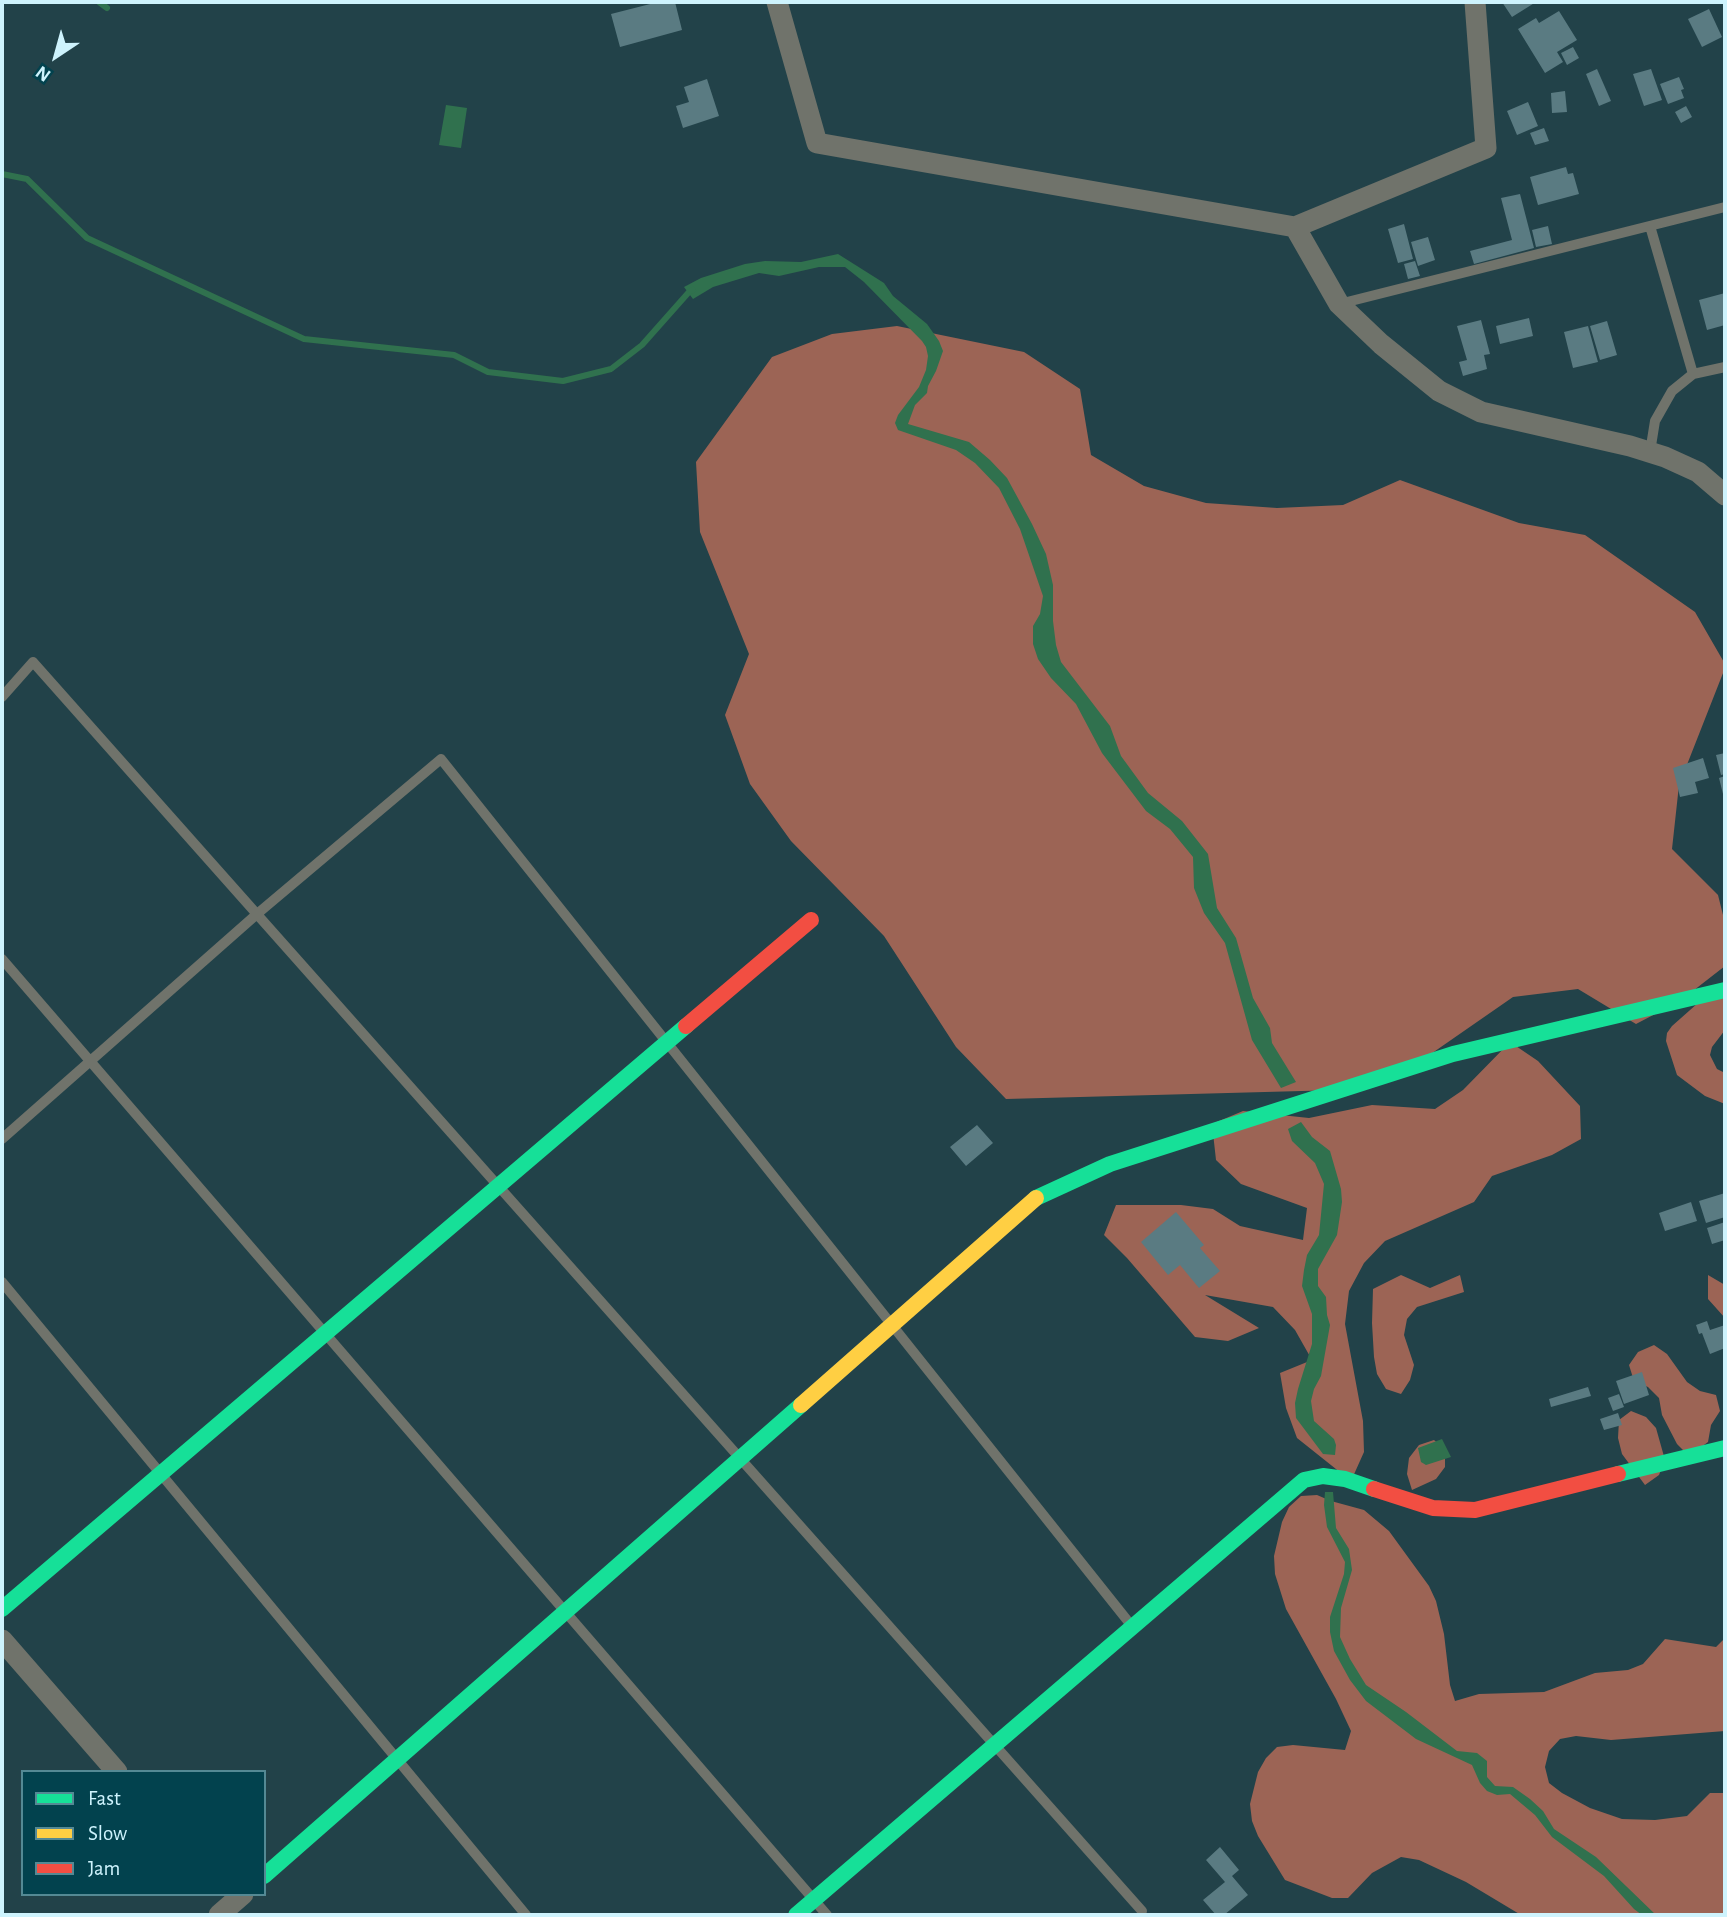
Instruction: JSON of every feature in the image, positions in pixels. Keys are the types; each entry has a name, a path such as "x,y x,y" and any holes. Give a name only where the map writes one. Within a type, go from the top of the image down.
{"street":[{"path":"777,2 817,143 1295,227 1486,148 1475,2"},
{"path":"1295,227 1339,303 1409,369 1439,391 1481,412 1650,452 1698,472 1725,495"},
{"path":"2,1609 811,919"},
{"path":"266,1874 1040,1195 1110,1164 1453,1054 1725,990"},
{"path":"796,1915 1304,1480 1323,1476 1345,1479 1433,1508 1475,1510 1725,1448"},
{"path":"2,1640 115,1770"}],"lane":[{"path":"1339,303 1725,207"},
{"path":"1650,226 1693,374"},
{"path":"1650,452 1656,421 1662,405 1672,391 1693,374 1725,367"},
{"path":"2,697 33,662 1142,1911"},
{"path":"2,1139 257,914 441,759 1133,1627"},
{"path":"2,959 827,1915"},
{"path":"2,1282 526,1915"}],"shaded area":[{"path":"446,105 467,108 461,148 439,145"},
{"path":"838,254 884,283 893,296 927,324 939,341 943,351 936,371 927,393 915,405 908,424 969,442 1007,478 1046,554 1053,585 1053,621 1061,662 1110,726 1121,756 1148,793 1182,821 1208,854 1217,908 1236,938 1253,998 1270,1028 1272,1043 1296,1082 1281,1088 1252,1040 1225,943 1204,913 1194,888 1193,857 1170,829 1146,811 1102,753 1076,704 1051,678 1038,659 1033,644 1033,626 1040,614 1043,596 1020,529 999,488 975,463 956,450 898,430 895,423 898,415 919,387 926,370 928,356 922,341 864,282 845,267 819,267 779,276 759,273 713,287 693,299 684,287 701,278 745,264 765,261 801,262"},
{"path":"897,326 1024,352 1080,389 1091,455 1144,486 1206,503 1277,508 1343,505 1400,480 1519,523 1585,535 1695,612 1725,668 1679,785 1672,849 1718,895 1725,923 1725,966 1680,1001 1636,1024 1578,989 1513,997 1402,1074 1339,1090 1006,1099 956,1047 884,936 791,841 750,784 725,715 749,654 700,532 696,462 772,357 832,334"},
{"path":"1725,988 1725,1030 1712,1047 1710,1055 1717,1069 1725,1073 1725,1104 1705,1096 1677,1075 1666,1041 1672,1026 1698,1003"},
{"path":"1510,1042 1538,1061 1580,1106 1581,1139 1552,1155 1492,1176 1474,1202 1385,1241 1364,1263 1349,1291 1345,1324 1363,1421 1364,1452 1351,1481 1297,1438 1286,1408 1280,1373 1312,1360 1295,1330 1273,1307 1205,1295 1259,1328 1228,1341 1195,1337 1104,1235 1116,1205 1181,1205 1213,1209 1240,1226 1303,1240 1307,1208 1241,1184 1216,1160 1212,1124 1243,1111 1309,1118 1372,1105 1435,1109 1463,1090"},
{"path":"1301,1122 1312,1137 1330,1151 1341,1189 1342,1202 1337,1235 1318,1269 1318,1286 1326,1297 1330,1325 1321,1376 1311,1401 1314,1421 1334,1439 1335,1455 1323,1454 1296,1418 1298,1389 1312,1344 1312,1314 1302,1286 1307,1255 1319,1235 1324,1184 1315,1163 1292,1141 1288,1129"},
{"path":"1401,1275 1430,1288 1460,1275 1464,1292 1417,1307 1407,1319 1404,1335 1414,1365 1410,1380 1401,1394 1386,1389 1377,1374 1372,1323 1373,1289"},
{"path":"1708,1275 1725,1285 1725,1318 1708,1299"},
{"path":"1654,1345 1667,1354 1687,1382 1700,1391 1716,1395 1720,1411 1711,1425 1708,1442 1689,1456 1677,1444 1662,1415 1659,1398 1648,1387 1634,1381 1629,1365 1638,1352"},
{"path":"1631,1411 1646,1417 1656,1428 1665,1460 1659,1475 1645,1485 1622,1454 1618,1438 1619,1420"},
{"path":"1442,1439 1451,1457 1426,1465 1421,1462 1418,1448"},
{"path":"1434,1440 1445,1450 1445,1467 1436,1479 1412,1490 1407,1474 1409,1458 1419,1445"},
{"path":"1325,1492 1333,1492 1336,1528 1349,1549 1352,1570 1341,1608 1340,1637 1366,1685 1457,1751 1477,1753 1487,1761 1487,1777 1495,1786 1513,1787 1530,1799 1543,1811 1554,1829 1596,1857 1656,1915 1642,1915 1634,1909 1604,1876 1552,1837 1535,1815 1510,1794 1497,1795 1487,1791 1472,1765 1416,1739 1366,1701 1350,1680 1334,1651 1330,1632 1330,1617 1344,1574 1345,1562 1327,1527"},
{"path":"1317,1495 1364,1510 1389,1531 1429,1586 1436,1601 1444,1634 1450,1685 1455,1701 1479,1694 1544,1692 1595,1673 1628,1670 1643,1664 1665,1639 1716,1647 1725,1638 1725,1731 1611,1740 1576,1736 1560,1739 1549,1751 1545,1767 1549,1783 1562,1793 1590,1808 1622,1819 1655,1820 1687,1816 1710,1793 1725,1793 1725,1915 1521,1915 1466,1882 1419,1860 1401,1857 1372,1873 1348,1898 1332,1898 1285,1880 1252,1821 1250,1804 1258,1772 1266,1758 1277,1747 1293,1745 1345,1750 1351,1731 1286,1609 1275,1574 1274,1556 1282,1522 1289,1507 1301,1496"}],"building":[{"path":"658,2 675,2 682,30 620,47 611,14"},
{"path":"1502,2 1536,2 1512,17"},
{"path":"1709,9 1722,37 1702,47 1688,19"},
{"path":"1559,11 1577,40 1557,52 1563,62 1545,73 1518,29 1536,18 1539,23"},
{"path":"1573,47 1579,58 1567,65 1561,53"},
{"path":"1597,69 1611,101 1599,106 1586,74"},
{"path":"1651,69 1662,100 1644,106 1633,74"},
{"path":"1679,77 1684,98 1668,104 1660,84"},
{"path":"707,79 719,116 683,128 676,106 689,102 684,87"},
{"path":"1565,91 1567,112 1552,113 1551,93"},
{"path":"1528,102 1538,126 1517,135 1507,111"},
{"path":"1686,106 1692,117 1681,123 1675,112"},
{"path":"1544,128 1549,141 1535,145 1530,133"},
{"path":"1566,167 1568,174 1573,173 1579,194 1538,205 1530,177"},
{"path":"1520,194 1534,248 1474,264 1470,251 1512,240 1501,198"},
{"path":"1404,224 1413,259 1398,263 1388,229"},
{"path":"1548,226 1552,244 1536,247 1532,230"},
{"path":"1428,237 1435,260 1418,266 1411,242"},
{"path":"1415,261 1420,276 1408,279 1404,264"},
{"path":"1725,293 1725,325 1707,330 1699,300"},
{"path":"1529,318 1533,336 1500,344 1496,326"},
{"path":"1481,320 1490,354 1484,355 1487,369 1463,376 1459,362 1467,360 1457,326"},
{"path":"1607,321 1617,355 1600,360 1590,326"},
{"path":"1588,326 1598,362 1573,368 1564,332"},
{"path":"1725,753 1725,774 1721,775 1716,755"},
{"path":"1703,758 1709,778 1695,782 1698,793 1680,797 1673,768"},
{"path":"1725,776 1725,794 1723,794 1719,778"},
{"path":"977,1125 993,1143 966,1166 950,1147"},
{"path":"1725,1193 1725,1217 1706,1223 1699,1201"},
{"path":"1691,1202 1697,1221 1665,1231 1659,1213"},
{"path":"1176,1212 1204,1245 1200,1248 1220,1271 1199,1288 1180,1265 1168,1275 1141,1242"},
{"path":"1725,1222 1725,1240 1712,1244 1707,1228"},
{"path":"1707,1321 1710,1330 1725,1325 1725,1348 1710,1354 1696,1325"},
{"path":"1642,1372 1649,1395 1624,1404 1616,1381"},
{"path":"1588,1387 1591,1396 1551,1407 1549,1399"},
{"path":"1619,1394 1624,1407 1613,1411 1608,1398"},
{"path":"1618,1413 1622,1425 1604,1430 1600,1419"},
{"path":"1220,1847 1239,1870 1232,1876 1248,1895 1224,1915 1216,1915 1203,1900 1225,1882 1206,1860"}],"waterway":[{"path":"99,2 107,8"},
{"path":"2,174 27,179 87,238 304,339 454,355 488,372 563,381 611,369 642,345 693,290"}],"traffic: fast":[{"path":"1036,1198 1110,1164 1453,1054 1725,990"},
{"path":"2,1609 686,1026"},
{"path":"266,1874 801,1405"},
{"path":"1618,1474 1725,1448"},
{"path":"796,1915 1304,1480 1323,1476 1345,1479 1374,1489"}],"traffic: slow":[{"path":"801,1405 1036,1198"}],"traffic: jam":[{"path":"686,1026 811,920"},
{"path":"1374,1489 1433,1508 1475,1510 1618,1474"}]}
